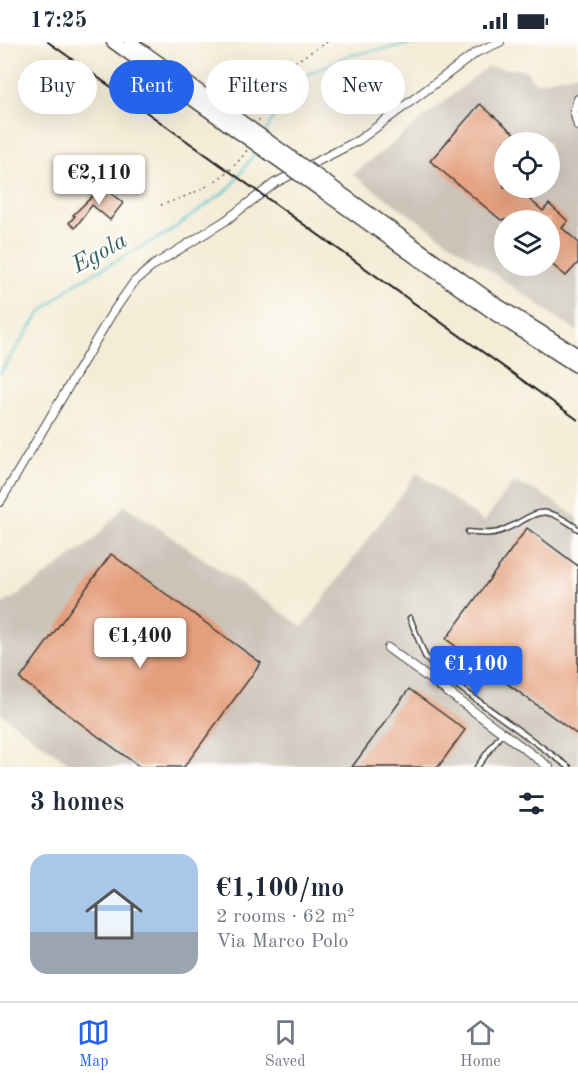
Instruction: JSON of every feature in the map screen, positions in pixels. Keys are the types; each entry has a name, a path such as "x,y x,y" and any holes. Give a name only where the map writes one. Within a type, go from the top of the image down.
{"highway":[{"path":"113,42 229,119 498,316 578,367"},
{"path":"130,42 229,119"},
{"path":"324,187 496,304 578,355"}],"street":[{"path":"0,502 111,315 134,282 154,266 225,221 275,183 359,140 477,52 500,42"},
{"path":"578,99 574,111 578,126"},
{"path":"388,648 549,767"}],"lane":[{"path":"468,532 500,532 533,513 541,512 563,518 578,529"},
{"path":"410,618 425,656 437,671 569,767"},
{"path":"477,767 502,732"}],"path":[{"path":"298,60 327,42"},
{"path":"258,124 261,114"},
{"path":"161,205 198,192 227,174 240,160 251,142"}],"shaded area":[{"path":"487,67 526,70 535,83 578,73 578,332 498,276 560,276 560,210 494,210 494,273 353,175"},
{"path":"417,473 484,522 513,482 541,493 578,518 578,767 74,767 0,713 0,605 15,597 93,541 125,505 303,627"}],"building":[{"path":"480,104 512,132 494,132 494,198 528,198 542,210 494,210 494,214 430,161"},
{"path":"100,189 106,193 108,191 123,203 110,220 92,205 75,228 69,223 75,216 73,215"},
{"path":"549,204 556,210 544,210"},
{"path":"560,214 568,221 562,228 578,242 578,263 566,276 560,271"},
{"path":"527,528 578,566 578,735 446,639"},
{"path":"111,554 261,663 184,767 140,767 20,679"},
{"path":"409,689 465,730 438,767 352,767"}],"waterway":[{"name":"Egola","path":"265,134 286,90 310,73 350,55 422,42"},
{"name":"Egola","path":"0,373 40,313 74,284 169,232 230,188 257,150"}],"railway":[{"path":"48,42 578,420"}]}
